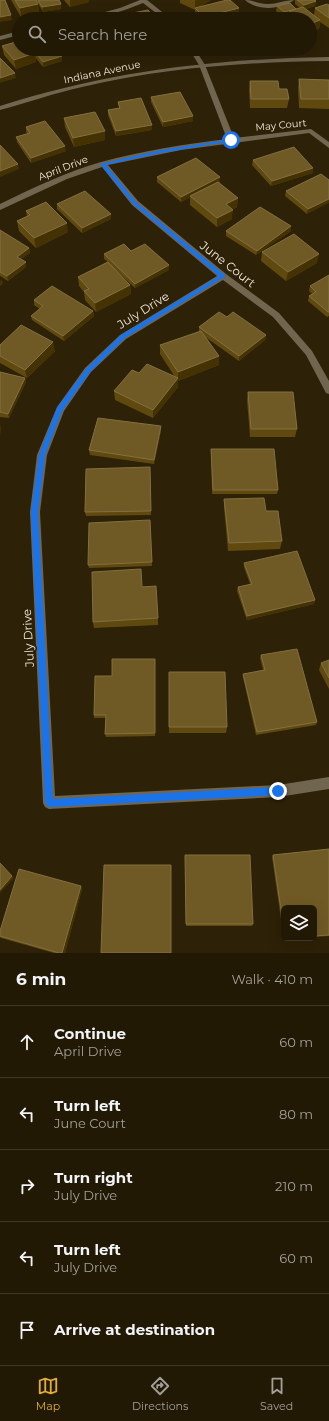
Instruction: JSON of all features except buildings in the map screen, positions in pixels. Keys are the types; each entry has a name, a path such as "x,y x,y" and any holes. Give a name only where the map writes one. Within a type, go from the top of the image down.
{"street":[{"path":"110,12 144,0 159,12"},
{"path":"248,0 253,4 266,7 291,0"},
{"path":"0,38 12,35"},
{"path":"196,56 202,65 231,140"},
{"name":"Indiana Avenue","path":"0,108 58,91 110,79 202,65 285,59 329,59"},
{"name":"May Court","path":"231,140 311,131 329,146"},
{"name":"April Drive","path":"0,207 44,186 103,164 161,151 231,140"},
{"name":"June Court","path":"103,164 135,203 223,276 276,315 309,353 329,390"},
{"name":"July Drive","path":"223,276 123,337 88,370 60,410 42,455 35,512 49,803 278,791 329,783"}],"route":[{"path":"231,140 161,151 103,164 118,185 135,203 223,276 123,337 88,370 60,410 42,455 35,512 49,803 278,791"}]}
